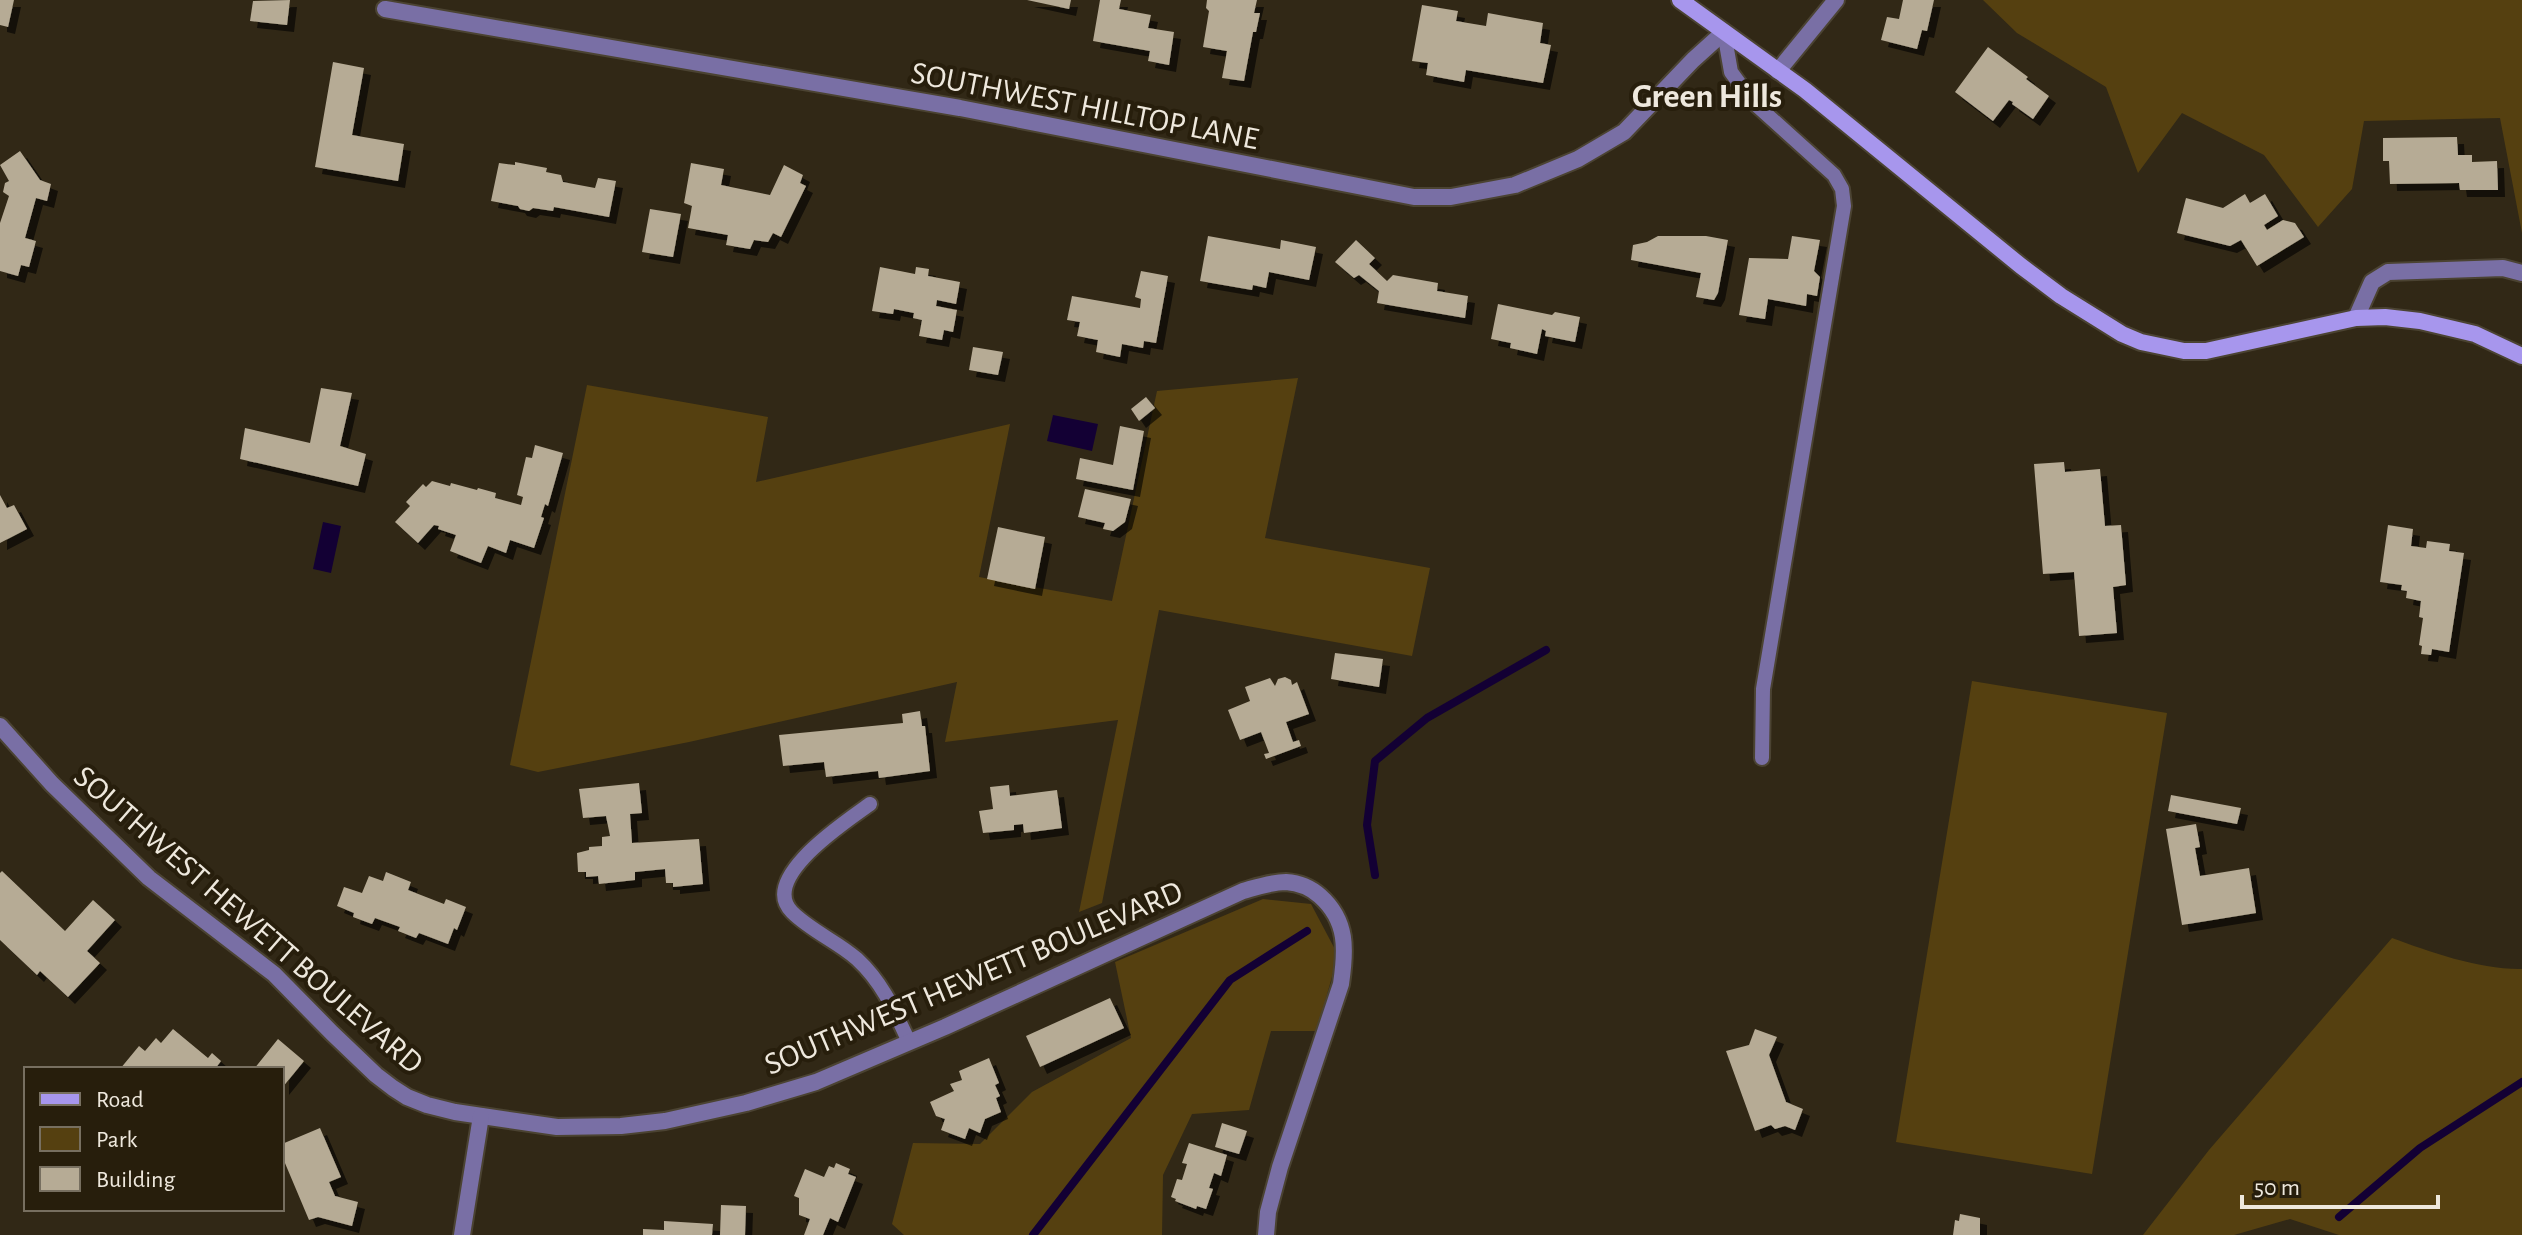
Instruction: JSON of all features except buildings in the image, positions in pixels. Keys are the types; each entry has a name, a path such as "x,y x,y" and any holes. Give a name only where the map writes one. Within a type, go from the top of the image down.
{"main road":[{"path":"1680,0 1778,71 2021,266 2061,296 2122,334 2161,347 2206,351 2356,318 2385,317 2420,321 2475,334 2522,356"}],"street":[{"path":"1778,71 1836,0"},
{"name":"SOUTHWEST HILLTOP LANE","path":"385,9 960,108 1414,197 1451,197 1515,185 1578,159 1624,132 1724,32"},
{"path":"2356,318 2372,282 2388,272 2503,268 2522,273"},
{"name":"SOUTHWEST HEWETT BOULEVARD","path":"0,726 52,784 149,878 274,974 376,1075 407,1097 427,1105 481,1116 575,1128 665,1121 746,1103 816,1082 1243,891 1276,882 1310,887 1326,901 1340,922 1345,961 1341,984 1272,1192 1266,1235"},
{"path":"462,1235 481,1116"}],"lane":[{"path":"1724,32 1731,72 1753,102 1834,175 1842,189 1844,206 1763,689 1762,758"},
{"path":"870,804 829,833 795,868 786,882 785,896 790,911 855,957 883,987 909,1042"}],"green space":[{"path":"1983,0 2522,0 2522,233 2500,118 2364,121 2352,189 2318,227 2264,155 2182,113 2138,173 2106,87 2017,33"},
{"path":"1298,378 1265,538 1430,568 1412,656 1159,610 1102,903 1079,912 1118,720 945,742 957,682 538,772 510,765 587,385 768,417 756,482 1010,424 979,577 1112,601 1157,391"},
{"path":"1972,681 2167,713 2092,1174 1896,1142"},
{"path":"1263,899 1311,904 1338,955 1317,1031 1271,1031 1249,1110 1192,1114 1163,1175 1162,1235 904,1235 892,1224 913,1143 980,1144 1032,1092 1131,1038 1115,962"},
{"path":"2392,938 2473,963 2522,969 2522,1235 2339,1235 2290,1219 2234,1235 2143,1235 2209,1150"}],"shaded area":[{"path":"1053,415 1098,424 1092,451 1047,441"},
{"path":"323,522 341,526 331,573 313,569"}],"waterway":[{"path":"1375,875 1367,825 1375,761 1427,718 1546,650"},
{"path":"1033,1235 1230,980 1307,931"},
{"path":"2339,1217 2420,1148 2522,1082"}],"district":[{"name":"Green Hills","path":"1707,95"}]}
